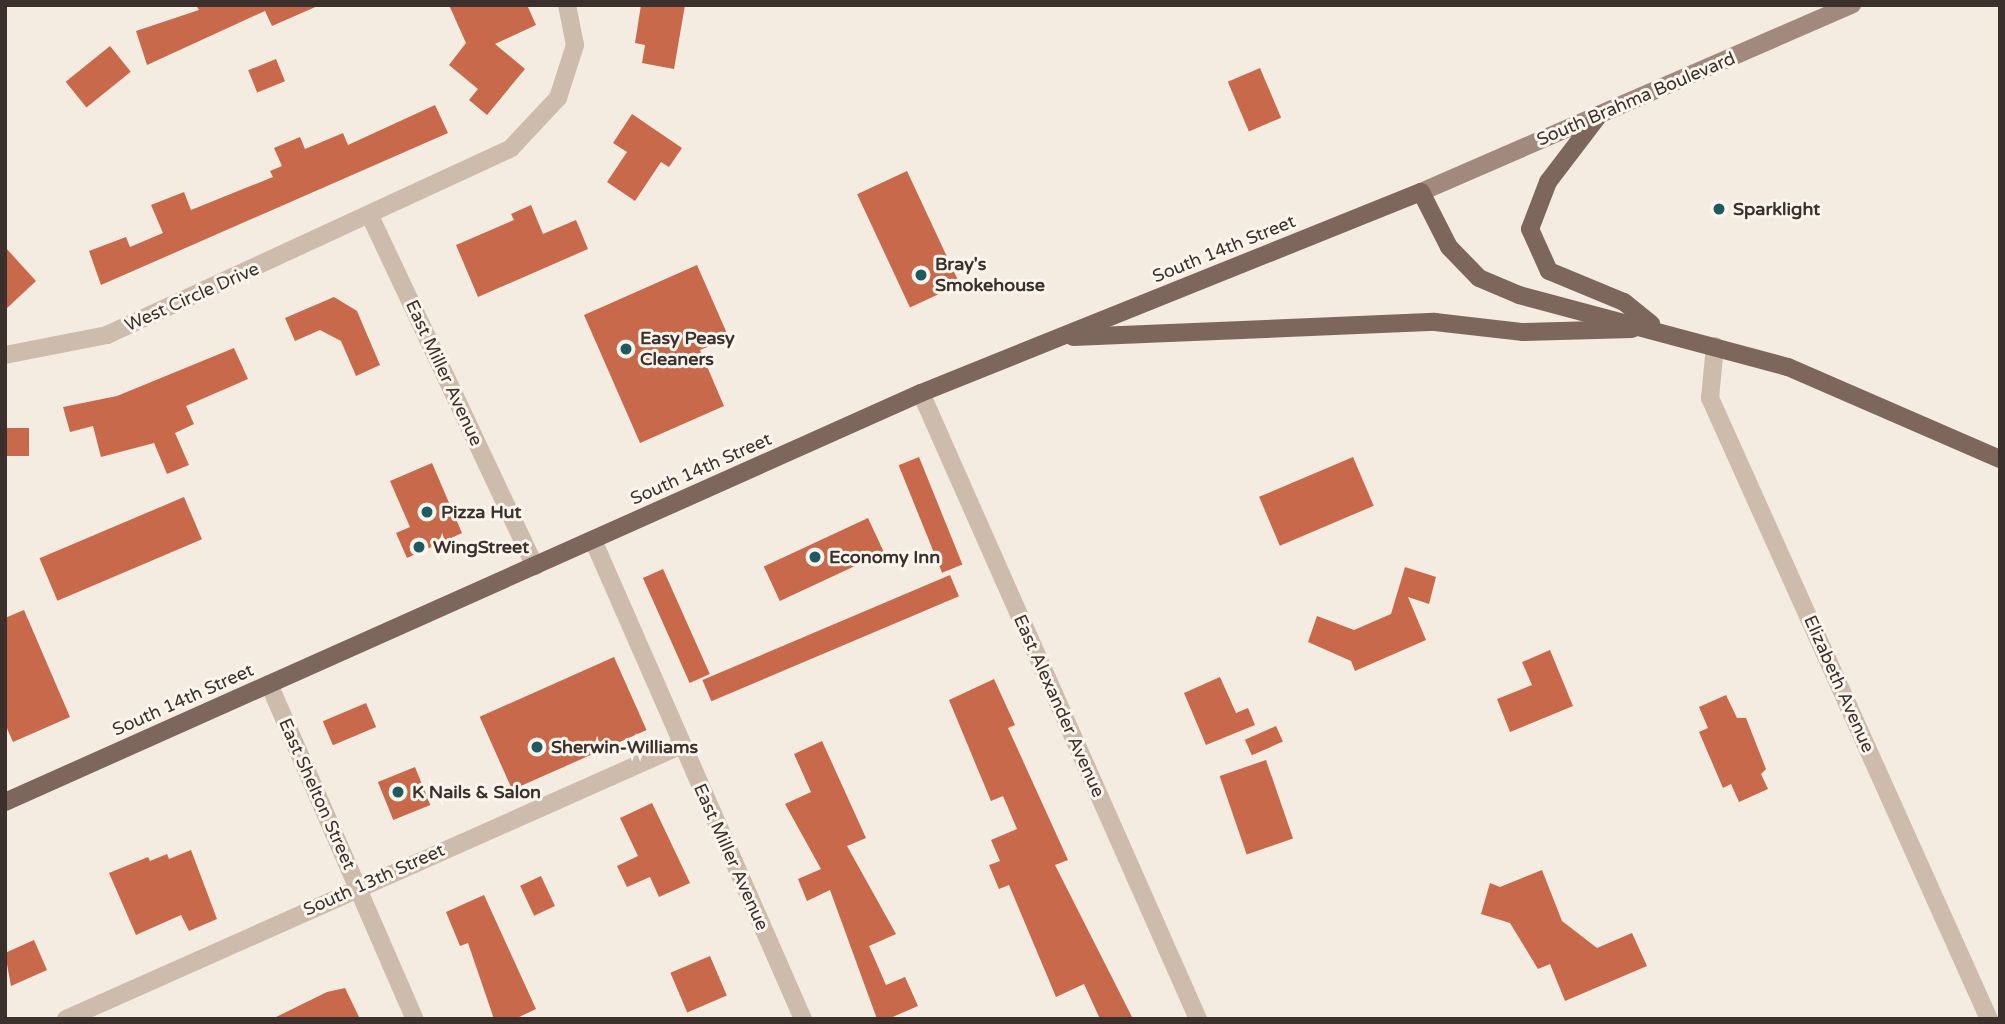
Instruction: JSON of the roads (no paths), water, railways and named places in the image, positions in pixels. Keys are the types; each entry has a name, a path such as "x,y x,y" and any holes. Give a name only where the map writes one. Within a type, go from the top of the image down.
{"main road":[{"name":"South Brahma Boulevard","path":"1421,192 1852,5"},
{"path":"1599,115 1549,183 1530,229 1549,271 1624,302 1657,329"},
{"path":"1421,192 1449,247 1479,278 1519,295 1715,346 1889,406 2000,459"},
{"name":"South 14th Street","path":"5,802 921,393 1421,192"},
{"path":"1060,337 1436,322 1523,332 1657,329"}],"street":[{"name":"West Circle Drive","path":"5,355 107,335 371,218 511,148 558,98 575,45 567,5"},
{"name":"East Miller Avenue","path":"371,218 535,566"},
{"name":"Elizabeth Avenue","path":"1715,346 1710,398 1989,1019"},
{"name":"East Alexander Avenue","path":"921,393 1198,1019"},
{"name":"East Miller Avenue","path":"593,540 803,1019"},
{"name":"East Shelton Street","path":"269,684 415,1019"},
{"name":"South 13th Street","path":"66,1019 357,887 682,745"}],"place":[{"name":"Sparklight","path":"1719,209"},
{"name":"Bray's Smokehouse","path":"921,275"},
{"name":"Easy Peasy Cleaners","path":"626,349"},
{"name":"Pizza Hut","path":"427,512"},
{"name":"WingStreet","path":"419,547"},
{"name":"Economy Inn","path":"815,557"},
{"name":"Sherwin-Williams","path":"537,747"},
{"name":"K Nails & Salon","path":"398,792"}]}
